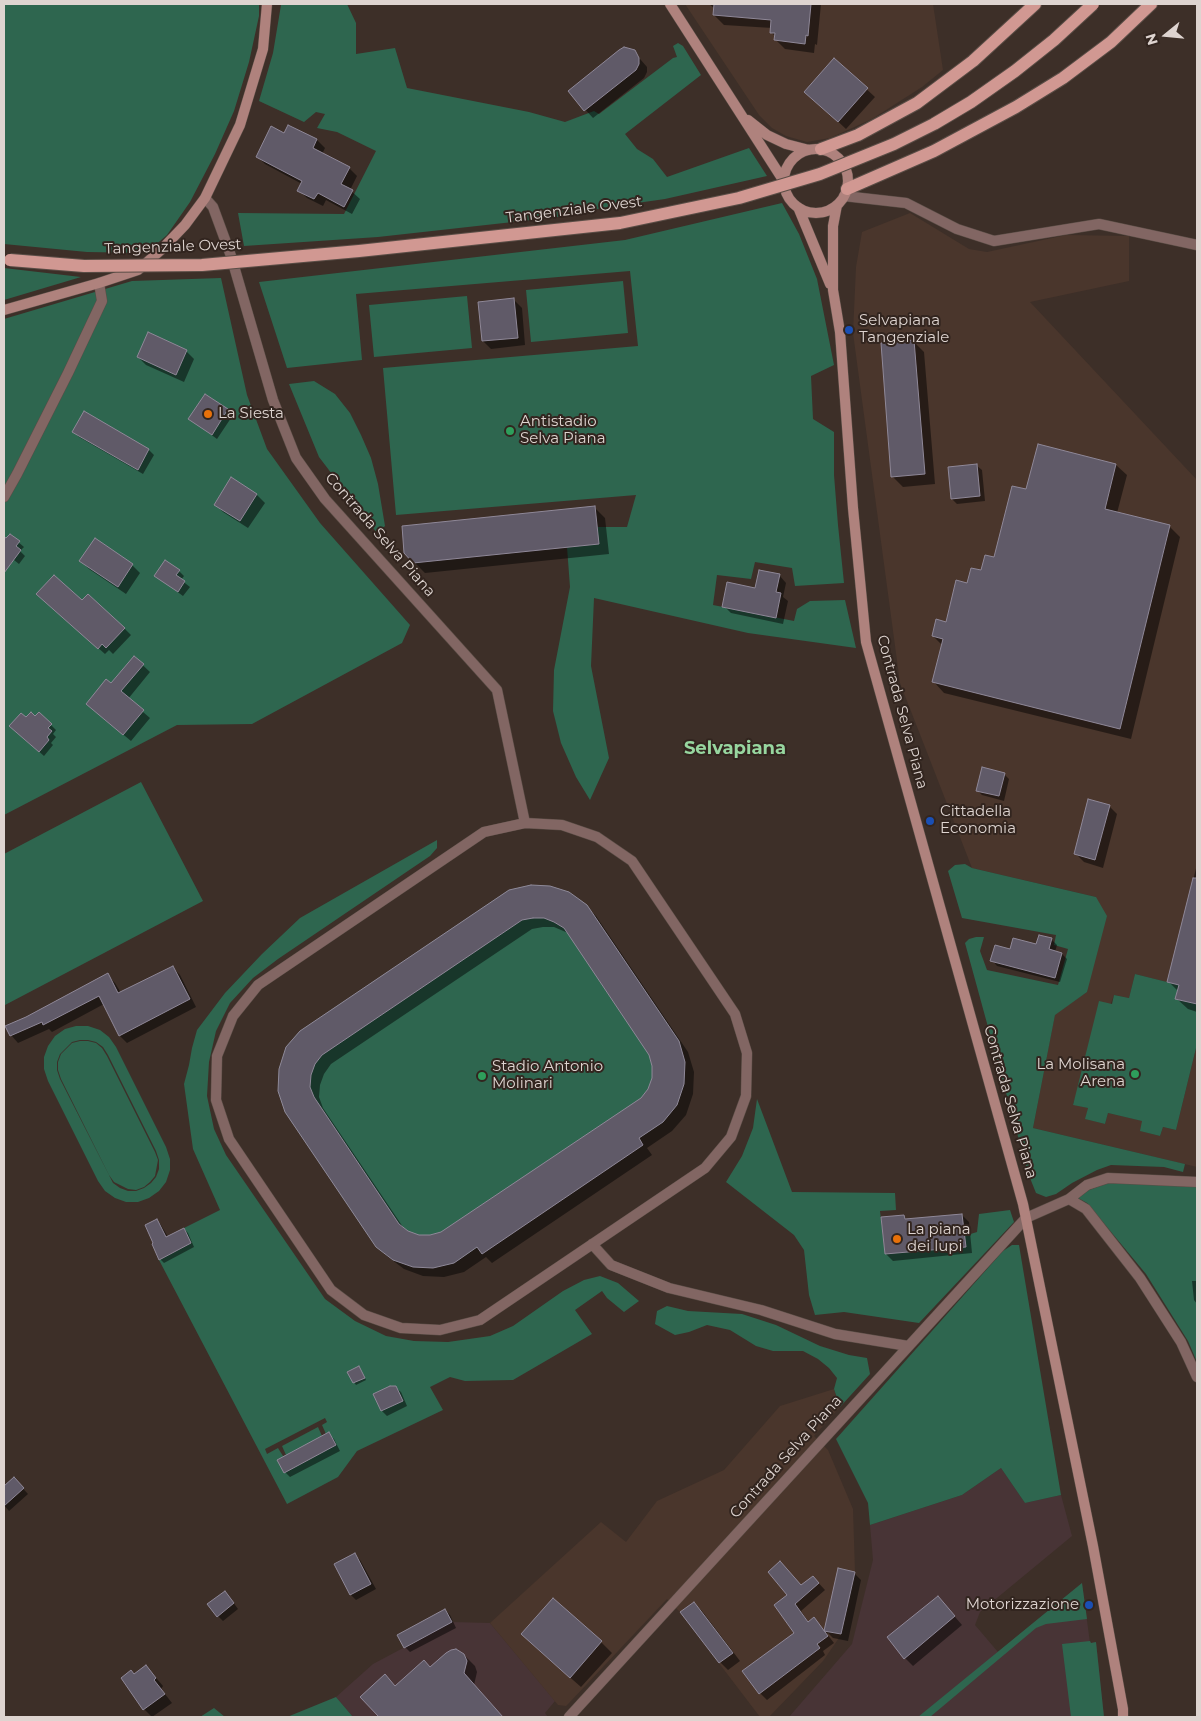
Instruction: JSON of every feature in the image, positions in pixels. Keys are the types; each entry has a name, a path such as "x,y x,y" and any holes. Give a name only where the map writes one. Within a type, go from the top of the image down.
{"main road":[{"path":"815,149 858,135 917,103 972,61 1035,4"},
{"name":"Tangenziale Ovest","path":"7,259 84,266 202,265 359,251 620,223 739,198 820,174 894,144 934,124 1015,72 1054,40 1093,4"},
{"path":"846,193 934,151 1016,107 1063,78 1112,42 1151,4"}],"street":[{"path":"4,310 138,270 161,250 184,225 204,198 240,125 263,49 267,4"},
{"path":"670,4 784,183 789,196 798,207 833,290"},
{"path":"741,115 767,135 786,144 815,149 837,156 843,163 848,180 846,193 837,205 818,213 798,207"},
{"path":"784,183 787,168 796,156 815,149"},
{"path":"846,193 906,203 957,229 994,241 1099,224 1197,245"},
{"name":"Contrada Selva Piana","path":"204,198 214,207 231,256 273,400 296,458 325,499 497,690 525,823"},
{"path":"833,290 833,226 837,205"},
{"path":"4,497 64,382 102,301 99,283"},
{"name":"Contrada Selva Piana","path":"833,290 840,332 852,508 866,642 1026,1218 1093,1546 1123,1717"},
{"path":"525,823 562,825 597,837 632,861 734,1014 747,1053 746,1096 731,1137 705,1168 592,1244 480,1320 440,1330 401,1328 364,1315 330,1290 229,1139 216,1100 217,1056 233,1016 258,985 484,832 525,823"},
{"path":"1026,1218 1069,1199 1087,1185 1108,1178 1197,1182"},
{"path":"1069,1199 1086,1209 1140,1278 1181,1342 1197,1377"},
{"name":"Contrada Selva Piana","path":"569,1717 1026,1218"},
{"path":"592,1244 611,1265 669,1288 761,1310 835,1334 908,1346"}],"shaded area":[{"path":"685,4 933,4 943,70 922,87 872,119 830,138 807,142 786,136 772,128 759,115"},
{"path":"910,213 969,249 987,252 1066,235 1129,236 1129,281 1030,302 1197,480 1197,1004 1175,999 1178,985 1135,974 1129,998 1114,995 1073,1104 1088,1108 1086,1119 1105,1124 1108,1113 1143,1121 1141,1131 1160,1136 1163,1127 1176,1130 1197,1044 1197,1167 1033,1128 1055,1014 1087,992 1096,897 972,868 900,683 853,333 856,267 862,232"},
{"path":"834,1389 840,1407 814,1436 828,1450 853,1509 855,1572 841,1635 823,1661 769,1717 760,1717 680,1612 667,1599 566,1706 558,1705 490,1623 601,1522 626,1542 657,1501 724,1470 780,1406"},
{"path":"1001,1468 1025,1503 1061,1495 1072,1536 980,1612 975,1625 998,1652 1082,1583 1090,1643 1096,1642 1104,1717 789,1717 852,1644 873,1560 870,1525 962,1495"},
{"path":"452,1622 490,1623 555,1701 545,1713 548,1717 353,1717 336,1697 373,1664"}],"green space":[{"path":"4,4 259,4 259,16 249,62 234,111 215,154 190,202 167,235 146,253 87,252 4,244"},
{"path":"347,4 356,23 356,54 395,48 407,88 529,112 565,122 594,111 599,114 673,58 677,57 673,46 678,43 683,46 701,75 625,134 637,149 653,159 667,177 749,148 767,176 665,199 602,208 559,217 544,217 378,237 244,246 238,213 344,214 376,151 337,132 317,128 325,114 316,112 304,122 259,101 273,53 281,5"},
{"path":"782,203 799,234 817,279 834,365 811,376 813,419 834,432 834,475 844,583 795,586 792,568 755,562 751,579 717,575 713,605 794,621 797,609 810,601 845,600 856,648 748,633 594,598 591,666 609,758 590,800 576,777 561,743 553,711 554,670 570,587 567,547 599,544 597,527 627,527 636,495 396,515 383,368 638,346 630,271 356,294 362,360 287,368 259,282 625,240"},
{"path":"4,268 81,277 4,300"},
{"path":"221,278 247,395 267,449 320,523 410,625 402,643 252,724 177,725 4,815 4,319 132,281"},
{"path":"623,281 628,333 531,342 526,290"},
{"path":"467,296 472,348 374,357 369,305"},
{"path":"314,381 335,394 350,413 371,458 378,484 385,526 377,533 319,457 289,384"},
{"path":"141,782 203,901 5,1005 4,854"},
{"path":"437,840 437,848 430,856 253,978 230,1003 216,1031 209,1062 207,1096 214,1129 226,1155 325,1299 355,1321 386,1336 414,1341 448,1342 490,1336 513,1326 563,1291 584,1280 600,1276 618,1283 639,1301 624,1312 607,1298 602,1291 575,1310 592,1334 513,1380 465,1381 450,1377 430,1387 443,1410 357,1451 338,1477 287,1504 159,1260 191,1243 184,1228 220,1210 193,1149 184,1084 197,1030 225,993 300,918","holes":["325,1418 327,1422 322,1425 326,1434 322,1436 318,1427 282,1446 286,1455 283,1456 278,1448 267,1454 265,1449"]},
{"path":"965,864 972,868 1096,897 1107,916 1087,992 1055,1015 1033,1128 1185,1164 1183,1172 1164,1167 1111,1165 1072,1183 1056,1194 1046,1197 1036,1193 1028,1173 965,943 969,939 984,937 980,951 987,970 1058,985 1068,949 1054,945 1056,935 962,918 948,871 955,865"},
{"name":"Stadio Antonio Molinari","path":"531,885 550,886 569,892 587,905 679,1041 685,1062 684,1084 677,1105 663,1122 454,1263 433,1268 413,1267 393,1260 376,1247 285,1112 278,1091 279,1069 286,1047 300,1031 509,890"},
{"name":"La Molisana Arena","path":"1135,974 1179,985 1176,999 1197,1004 1197,1044 1176,1130 1163,1127 1160,1136 1140,1131 1142,1121 1108,1113 1105,1124 1085,1119 1088,1108 1073,1105 1099,1001 1112,1004 1114,995 1129,998"},
{"path":"76,1026 88,1026 100,1030 109,1037 116,1047 166,1147 170,1159 170,1170 166,1182 159,1191 149,1198 138,1202 126,1202 115,1198 105,1191 98,1181 48,1081 44,1069 44,1057 48,1046 55,1036 65,1029","holes":["88,1040 96,1042 103,1047 108,1055 159,1160 159,1169 156,1177 144,1188 136,1191 128,1191 113,1183 57,1070 60,1054 72,1042"]},
{"path":"80,1041 96,1043 102,1048 155,1152 158,1160 155,1176 144,1187 136,1190 128,1189 114,1182 61,1079 58,1062 61,1054 72,1043"},
{"path":"757,1099 792,1192 895,1193 896,1210 880,1211 885,1254 965,1247 964,1236 977,1232 979,1214 1010,1210 1014,1222 919,1323 844,1312 815,1315 809,1295 804,1250 794,1235 726,1182 742,1156 753,1128"},
{"path":"1111,1182 1197,1187 1197,1362 1188,1341 1146,1274 1087,1203 1078,1198 1089,1190"},
{"path":"1012,1245 1019,1245 1061,1495 1025,1503 1001,1468 962,1495 870,1525 868,1503 836,1439 1003,1251"},
{"path":"667,1306 688,1311 742,1314 776,1325 820,1346 849,1355 867,1358 870,1374 840,1407 834,1389 837,1378 818,1359 803,1351 773,1351 756,1346 730,1330 707,1325 675,1335 655,1324 657,1311"},
{"path":"1082,1583 1087,1619 1046,1624 1036,1628 930,1717 918,1717"},
{"path":"1090,1641 1091,1643 1096,1642 1104,1717 1071,1717 1062,1644"},
{"path":"336,1697 353,1717 287,1717"},
{"path":"214,1708 225,1717 200,1717"}],"building":[{"path":"714,4 811,4 808,36 806,35 805,44 774,40 775,33 770,33 771,20 713,15"},
{"path":"624,47 635,50 639,58 636,70 584,111 568,91"},
{"path":"834,58 868,88 838,122 804,92"},
{"path":"288,125 317,139 313,148 350,167 341,184 353,190 344,207 318,193 314,199 297,191 302,181 256,157 271,126 284,133"},
{"path":"514,298 518,338 482,341 478,302"},
{"path":"148,332 187,350 176,375 137,357"},
{"path":"914,340 925,474 891,477 881,343"},
{"name":"La Siesta","path":"205,394 228,409 212,435 188,419"},
{"path":"84,411 149,449 138,470 72,432"},
{"path":"1038,444 1116,464 1105,509 1170,525 1120,729 932,682 943,639 932,636 936,619 946,622 956,580 967,583 971,568 981,570 985,555 994,557 1012,486 1026,489"},
{"path":"977,464 980,496 951,499 948,467"},
{"path":"231,477 257,494 240,521 214,505"},
{"path":"595,506 599,544 413,563 404,553 402,526"},
{"path":"10,534 20,541 16,546 21,550 4,573 4,537 6,538"},
{"path":"95,538 133,564 118,587 79,561"},
{"path":"165,560 180,570 176,575 185,581 178,592 154,576"},
{"path":"759,570 780,574 776,592 781,593 776,618 722,607 727,582 755,588"},
{"path":"54,575 82,600 88,594 125,628 106,648 102,644 98,649 36,594"},
{"path":"134,656 144,664 121,691 144,710 123,735 86,704 106,679 111,683"},
{"path":"31,712 35,716 39,712 52,724 48,728 52,731 47,737 49,740 39,752 9,726 21,713 26,717"},
{"path":"982,767 1005,773 999,796 976,791"},
{"path":"1088,799 1110,805 1095,860 1074,854"},
{"path":"1193,878 1197,878 1197,1004 1175,999 1179,985 1167,982"},
{"path":"531,885 550,886 569,892 587,905 679,1041 685,1062 684,1084 677,1105 663,1122 639,1138 643,1145 482,1254 477,1247 454,1263 433,1268 413,1267 393,1260 376,1247 285,1112 278,1091 279,1069 286,1047 300,1031 509,890","holes":["544,918 564,928 649,1055 652,1066 652,1078 648,1089 641,1098 441,1232 419,1235 408,1231 399,1224 314,1097 310,1087 311,1075 315,1064 322,1055 522,920"]},
{"path":"1039,935 1052,938 1049,949 1062,953 1055,978 990,961 995,945 1010,949 1013,938 1036,944"},
{"path":"173,966 190,999 119,1036 99,996 43,1025 42,1022 10,1036 5,1026 26,1017 108,973 118,993"},
{"path":"962,1214 966,1247 885,1254 881,1217 904,1215 905,1219"},
{"path":"157,1219 166,1237 184,1228 191,1243 159,1260 145,1225"},
{"path":"359,1366 365,1378 353,1383 347,1372"},
{"path":"390,1386 396,1386 403,1401 381,1411 373,1394"},
{"path":"329,1432 336,1445 284,1473 277,1460"},
{"path":"14,1477 24,1488 4,1506 4,1486"},
{"path":"355,1553 371,1584 350,1595 334,1564"},
{"path":"780,1561 801,1585 813,1576 819,1583 795,1604 808,1622 814,1617 828,1636 817,1644 820,1648 759,1694 742,1671 794,1633 774,1605 787,1595 768,1572"},
{"path":"838,1568 855,1572 841,1634 824,1631"},
{"path":"225,1591 234,1603 217,1617 207,1604"},
{"path":"938,1596 955,1616 904,1659 887,1637"},
{"path":"553,1598 602,1641 570,1678 521,1634"},
{"path":"694,1602 733,1653 719,1663 680,1612"},
{"path":"445,1609 452,1622 404,1648 397,1635"},
{"path":"456,1649 464,1654 467,1661 464,1673 503,1717 379,1717 360,1697 385,1674 395,1686 424,1660 430,1667 446,1653"},
{"path":"146,1665 156,1678 154,1680 165,1694 143,1710 121,1678 131,1670 134,1674"}],"place":[{"name":"Selvapiana Tangenziale","path":"849,330"},
{"name":"La Siesta","path":"208,414"},
{"name":"Antistadio Selva Piana","path":"510,431"},
{"name":"Cittadella Economia","path":"930,821"},
{"name":"La Molisana Arena","path":"1135,1074"},
{"name":"Stadio Antonio Molinari","path":"482,1076"},
{"name":"La piana dei lupi","path":"897,1239"},
{"name":"Motorizzazione","path":"1089,1605"}],"district":[{"name":"Selvapiana","path":"735,749"}]}
